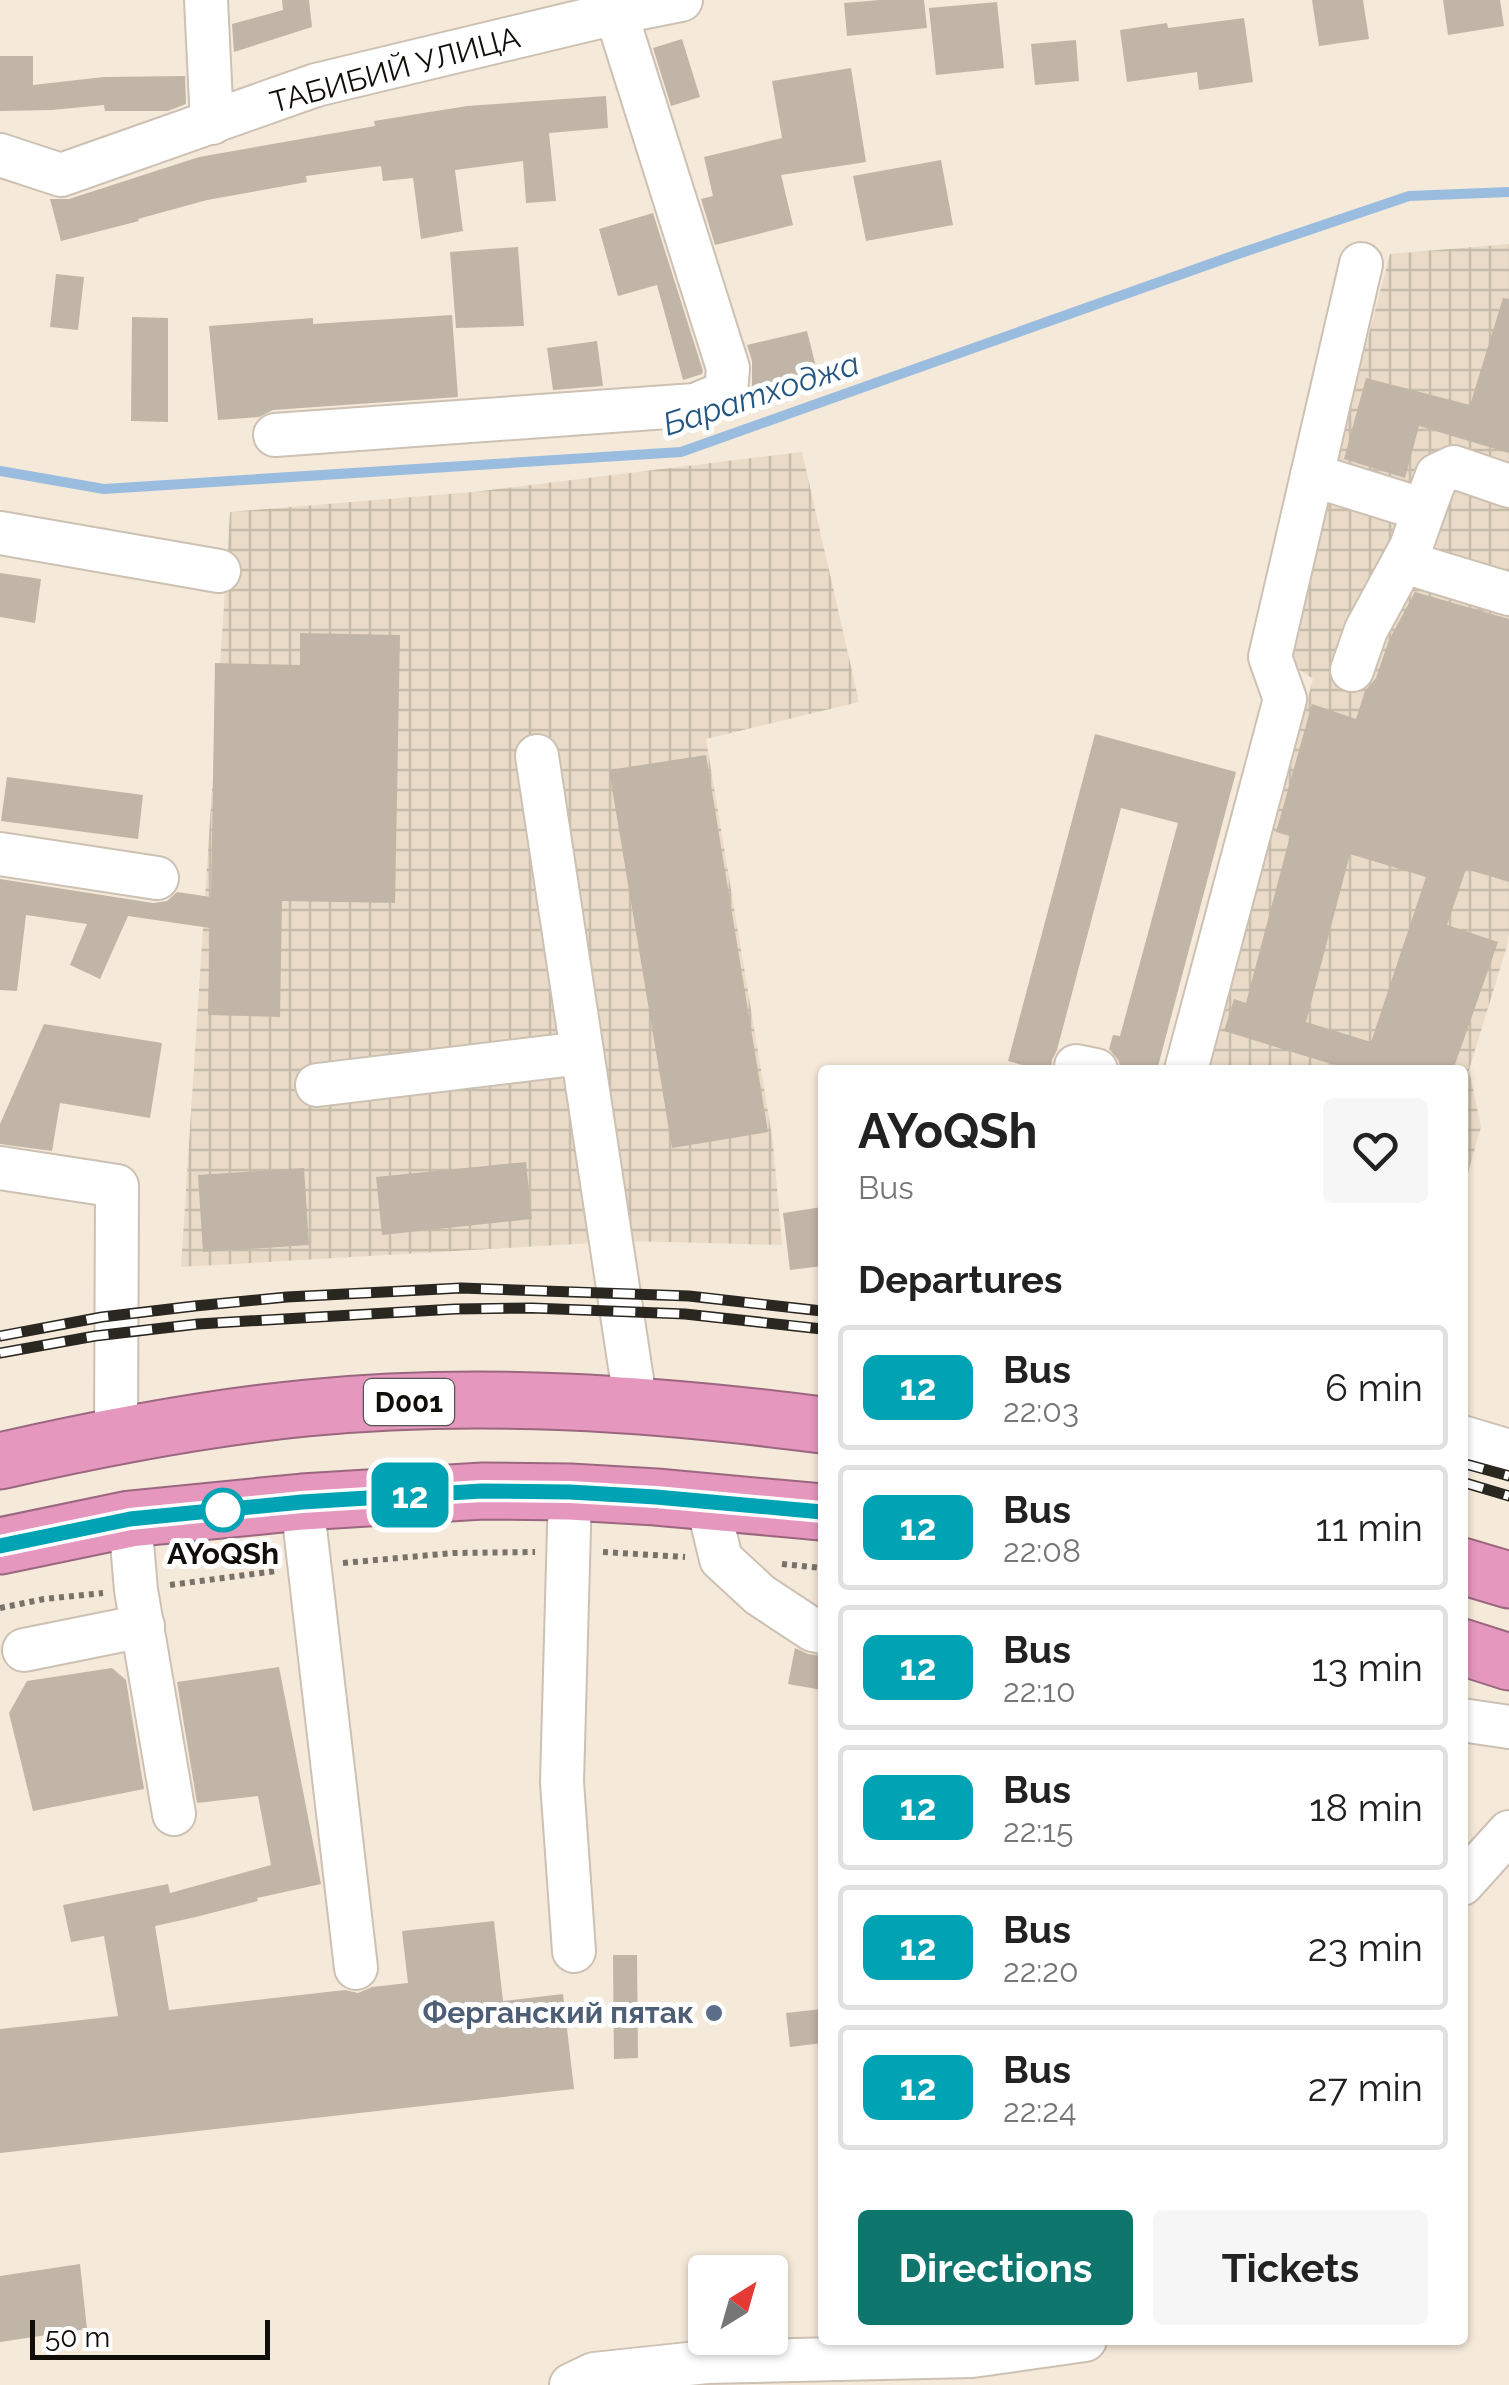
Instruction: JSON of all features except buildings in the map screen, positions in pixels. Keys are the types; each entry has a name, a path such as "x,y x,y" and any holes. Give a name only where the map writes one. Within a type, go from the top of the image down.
{"highway":[{"name":"D001","path":"0,1461 97,1440 244,1416 370,1404 500,1400 636,1406 818,1424"},
{"path":"97,1440 115,1522"},
{"path":"0,1546 115,1522 302,1502 482,1491 570,1492 818,1512"},
{"path":"1468,1568 1509,1580"},
{"path":"1468,1650 1509,1662"}],"street":[{"path":"206,0 212,123"},
{"name":"ТАБИБИЙ УЛИЦА","path":"0,155 61,175 316,85 681,0"},
{"path":"275,435 695,406 726,392 728,368 616,13"},
{"path":"1187,1065 1284,699 1270,658 1361,264"},
{"path":"1352,670 1366,630 1404,562 1437,475 1454,467 1509,486"},
{"path":"1312,476 1424,510"},
{"path":"0,532 219,571"},
{"path":"1404,562 1509,594"},
{"path":"537,756 636,1406"},
{"path":"0,854 156,878"},
{"path":"317,1084 582,1053"},
{"path":"0,1168 117,1186 97,1440"},
{"path":"1468,1440 1509,1451"},
{"path":"570,1492 562,1782 574,1951"},
{"path":"707,1501 721,1560 760,1595 818,1631"},
{"path":"302,1502 356,1968"},
{"path":"115,1522 140,1608 174,1814"},
{"path":"24,1650 140,1608"},
{"path":"1468,1721 1509,1727"},
{"path":"1468,1877 1509,1832"},
{"path":"570,2385 594,2374 707,2362 972,2356 1050,2345"}],"path":[{"path":"0,1608 44,1599 140,1608 308,1566 454,1552 610,1552 818,1568"}],"shaded area":[{"path":"1509,244 1509,932 1469,1070 1481,1127 1468,1173 1468,1065 1209,1065 1313,679 1283,659 1390,254"},
{"path":"802,452 859,702 706,739 773,1142 782,1245 627,1241 181,1267 230,512 473,492"}],"waterway":[{"name":"Баратходжа","path":"0,471 104,489 681,452 1409,196 1509,192"}],"railway":[{"path":"0,1336 102,1317 195,1306 461,1288 689,1296 818,1311"},
{"path":"0,1353 95,1336 198,1324 455,1309 685,1314 818,1329"},
{"path":"1468,1465 1509,1476"},
{"path":"1468,1484 1509,1496"}],"bus line":[{"name":"12","path":"0,1546 130,1519 302,1502 482,1491 656,1497 818,1512"}],"place":[{"name":"AYoQSh","path":"223,1510"},
{"name":"Ферганский пятак","path":"714,2013"}]}
